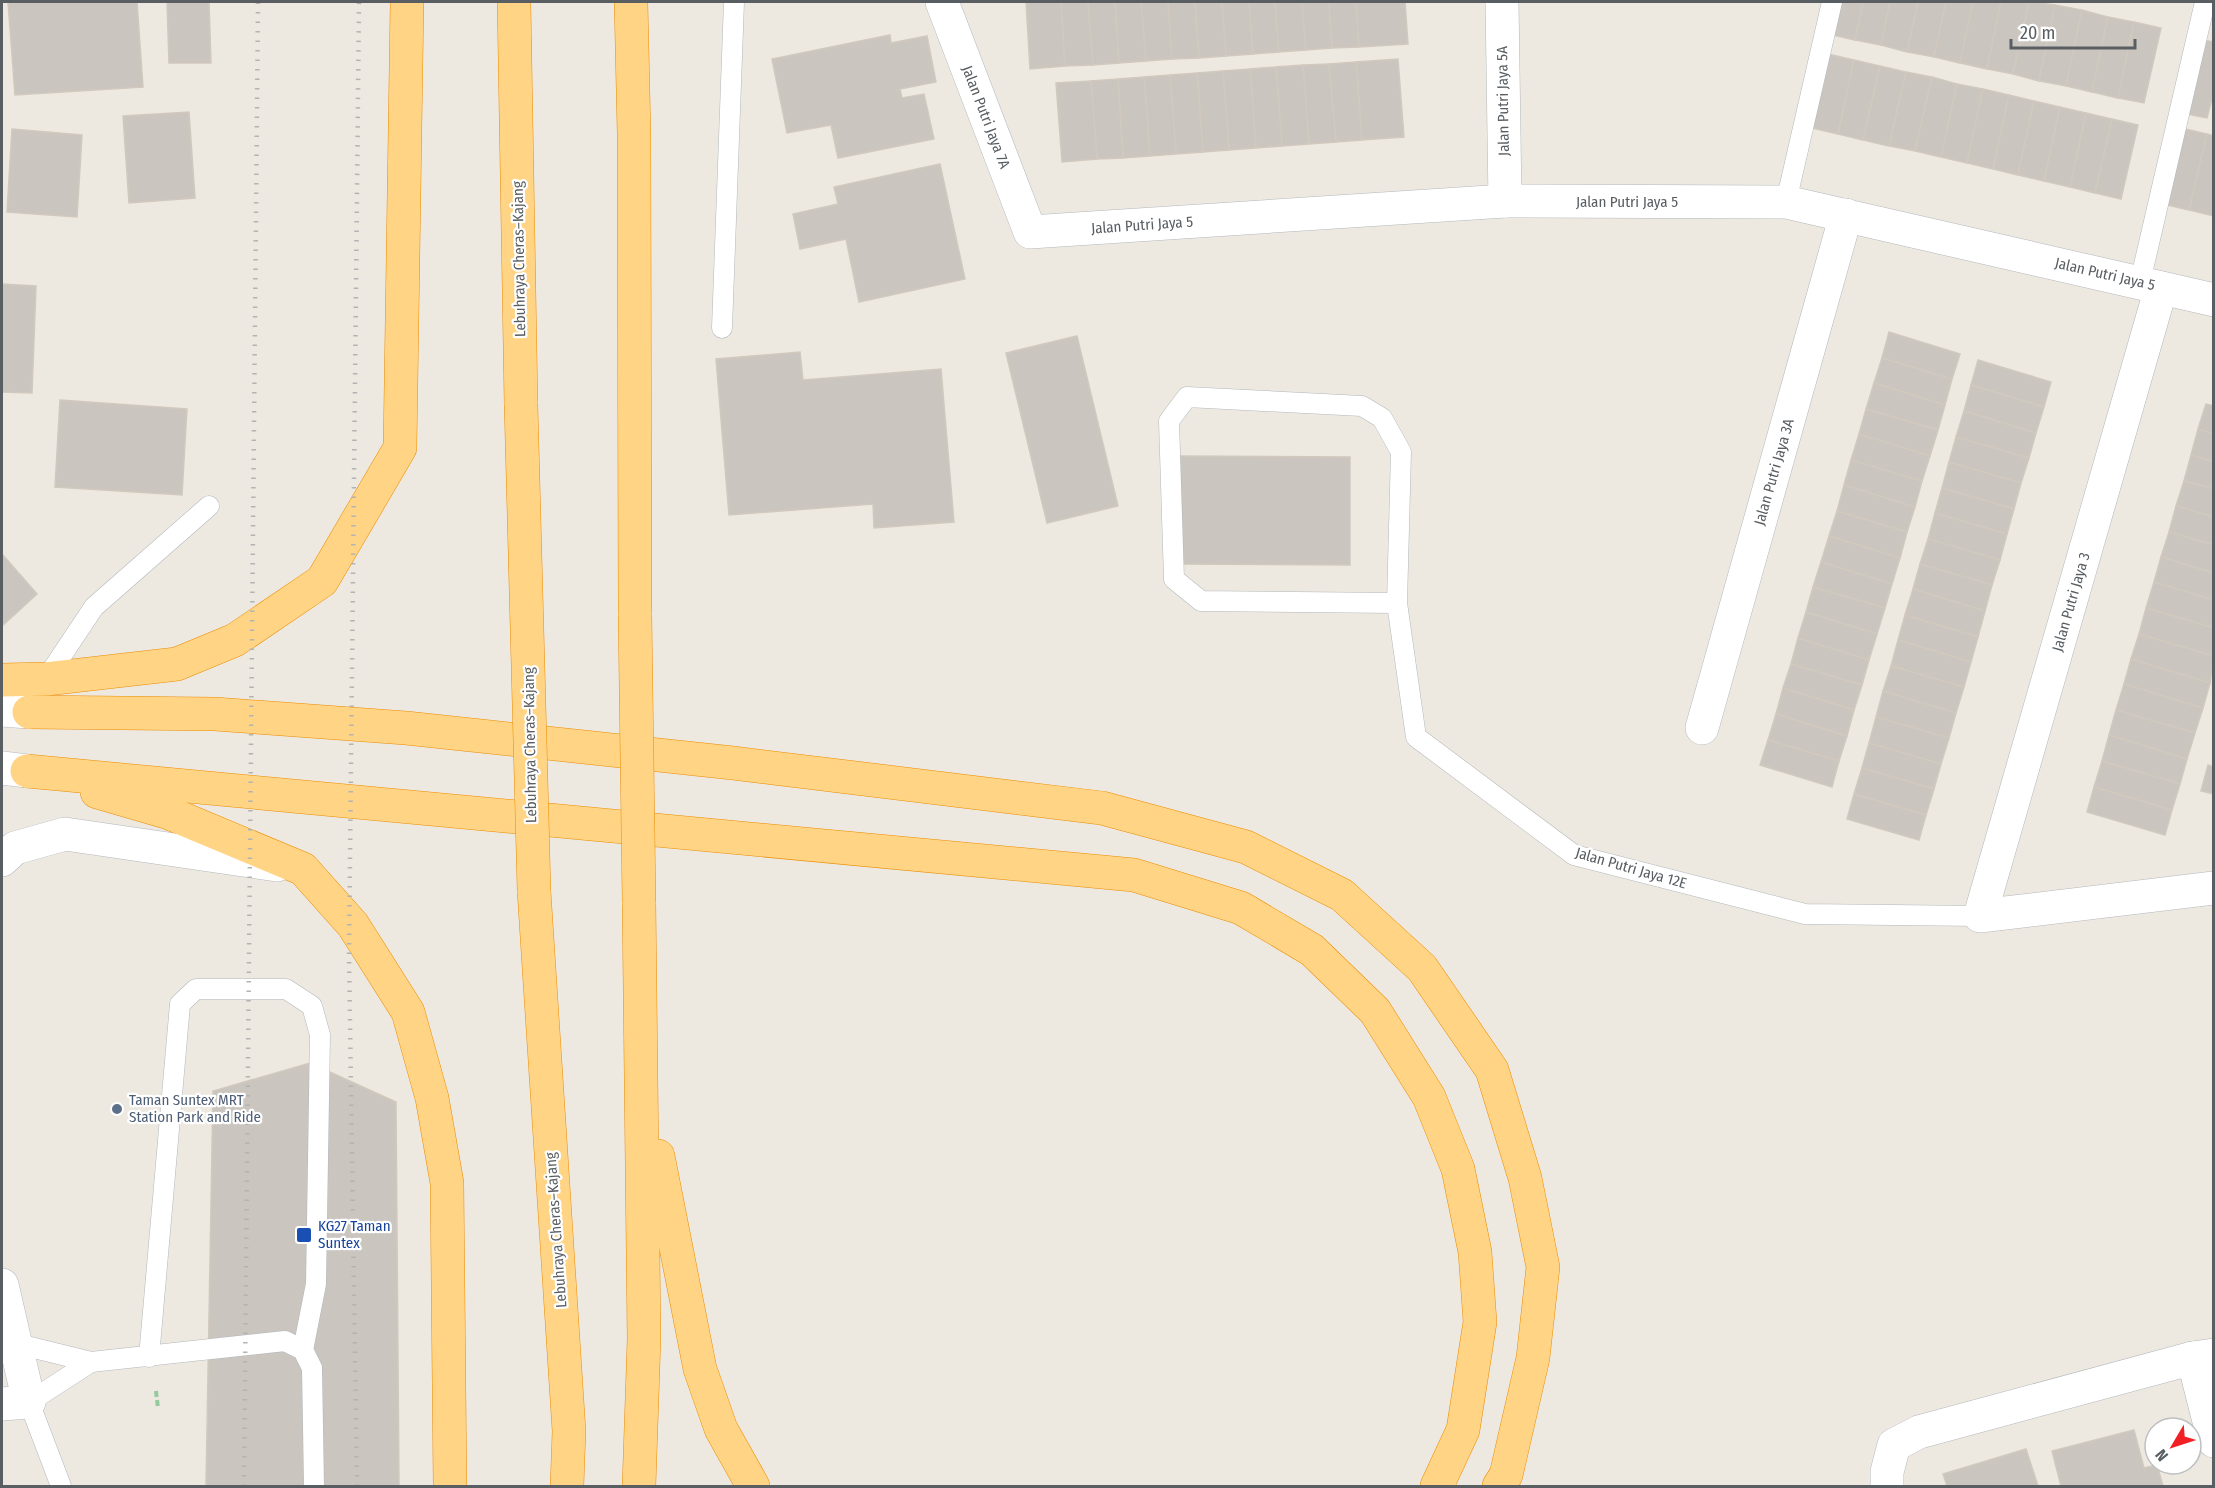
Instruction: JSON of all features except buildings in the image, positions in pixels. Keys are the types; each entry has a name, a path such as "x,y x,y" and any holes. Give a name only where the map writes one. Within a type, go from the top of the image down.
{"highway":[{"path":"2,680 46,680 177,664 235,640 322,581 400,448 407,2"},
{"name":"Lebuhraya Cheras–Kajang","path":"514,2 521,404 534,891 569,1431 567,1486"},
{"path":"631,2 634,134 635,615 644,1339 639,1486"},
{"path":"15,711 215,714 406,728 721,762 1102,808 1246,847 1342,895 1422,968 1492,1070 1525,1178 1543,1267 1533,1358 1506,1475 1499,1486"},
{"path":"14,769 169,813 303,869 353,925 408,1012 432,1098 447,1183 450,1486"},
{"path":"14,769 1134,875 1241,908 1312,950 1375,1011 1429,1097 1458,1169 1475,1252 1480,1322 1463,1430 1437,1486"},
{"path":"642,1074 700,1369 721,1430 753,1486"}],"street":[{"name":"Jalan Putri Jaya 7A","path":"942,2 1030,232"},
{"name":"Jalan Putri Jaya 5A","path":"1502,2 1505,201"},
{"name":"Jalan Putri Jaya 5","path":"1030,232 1505,201 1786,202 2214,300"},
{"name":"Jalan Putri Jaya 3A","path":"1702,728 1846,215"},
{"name":"Jalan Putri Jaya 3","path":"1980,916 2151,285"},
{"path":"2,860 15,848 65,834 303,869"},
{"path":"1980,916 2214,888"},
{"path":"2,1284 15,1403"},
{"path":"1887,1486 1887,1473 1894,1445 1919,1432 2203,1356 2214,1441"}],"lane":[{"path":"722,328 734,2"},
{"path":"1786,202 1832,2"},
{"path":"2151,285 2205,2"},
{"name":"Jalan Putri Jaya 12E","path":"1397,603 1201,601 1174,579 1169,421 1186,397 1362,406 1382,418 1401,452 1397,603 1416,737 1575,855 1804,914 1980,916"},
{"path":"46,680 94,607 209,506"},
{"path":"149,1357 180,1004 196,989 286,989 312,1006 320,1035 316,1284 303,1350"},
{"path":"8,1344 91,1362 285,1341 303,1350 312,1368 314,1486"},
{"path":"61,1486 15,1403 91,1362"}],"path":[{"path":"156,1391 158,1408"}],"railway":[{"path":"244,1486 258,2"},
{"path":"357,1486 349,955 359,2"}],"place":[{"name":"Taman Suntex MRT Station Park and Ride","path":"117,1109"},
{"name":"KG27 Taman Suntex","path":"304,1235"}]}
